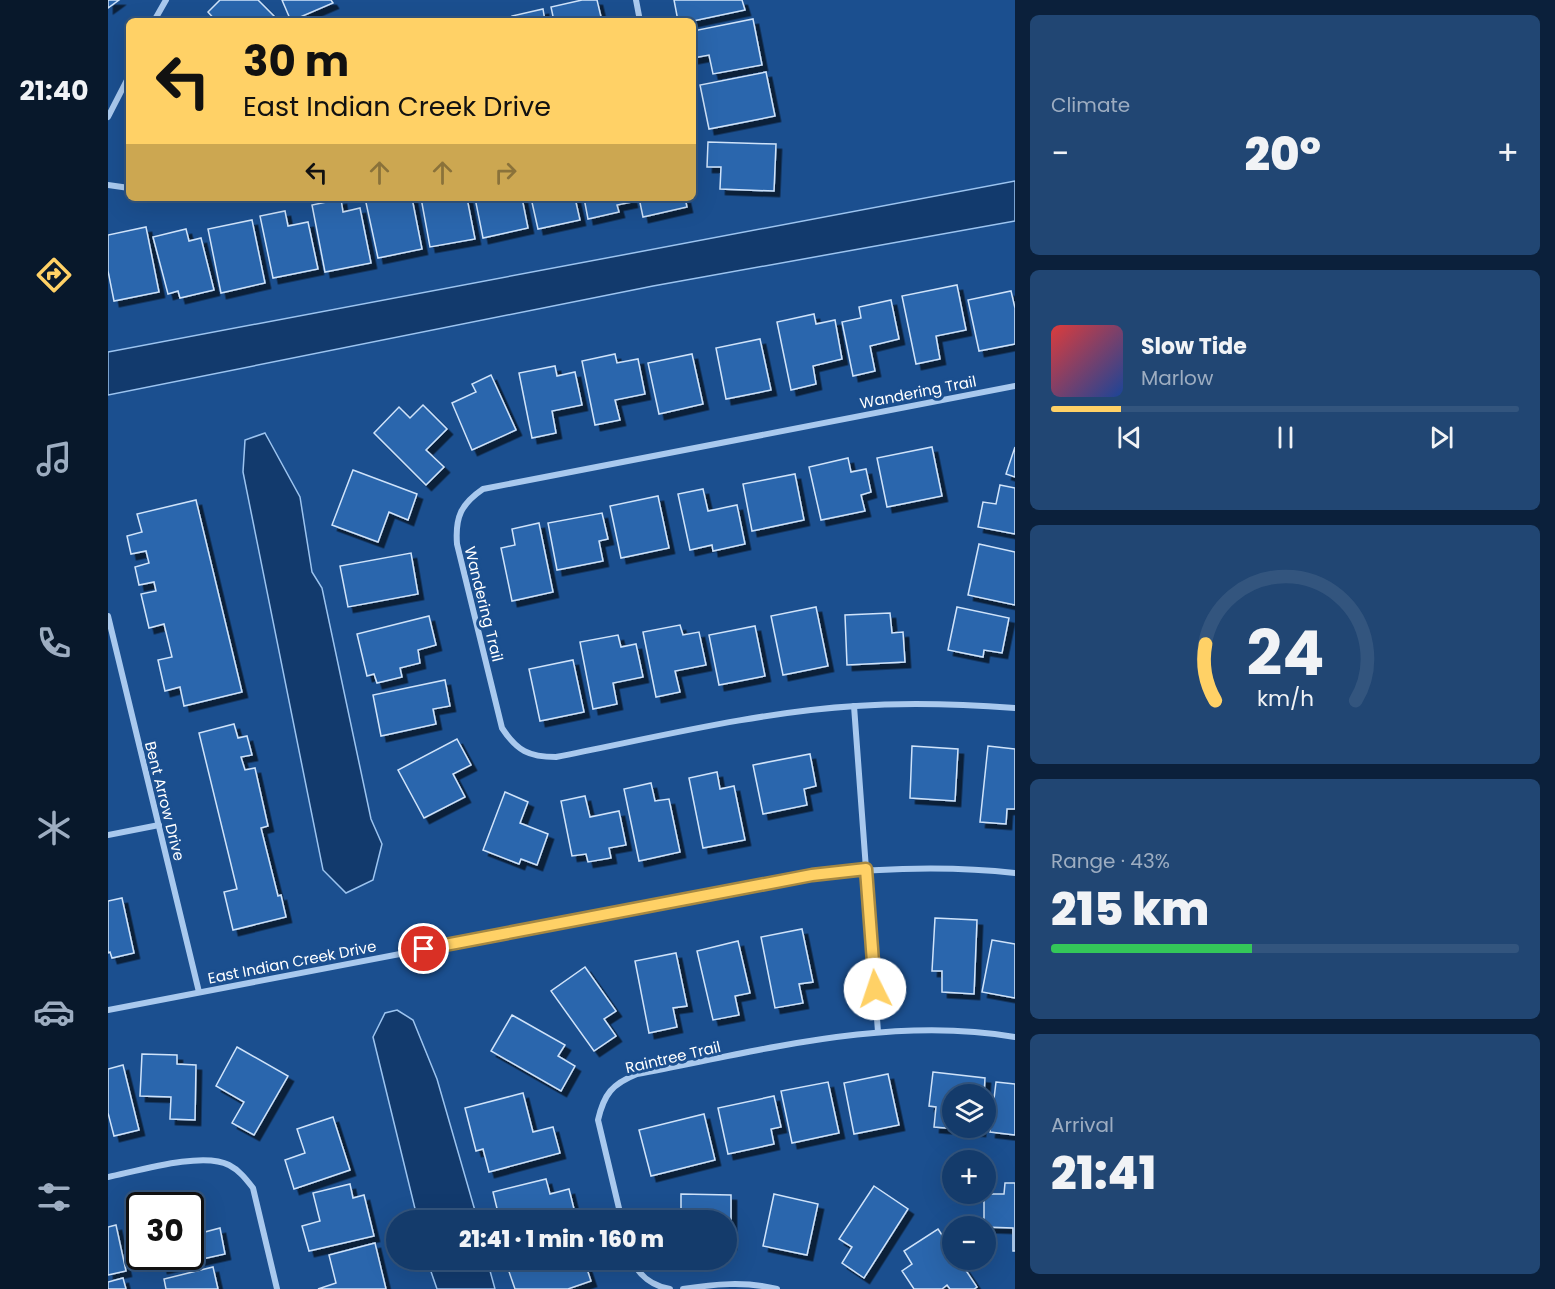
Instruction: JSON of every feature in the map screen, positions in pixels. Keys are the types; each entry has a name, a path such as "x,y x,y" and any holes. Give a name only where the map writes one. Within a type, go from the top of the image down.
{"street":[{"path":"156,18 166,0"},
{"path":"636,0 639,18"},
{"path":"108,117 126,82"},
{"path":"108,185 126,188"},
{"name":"Wandering Trail","path":"1015,386 483,489 470,498 460,511 456,527 457,544 502,728 511,742 524,752 539,757 556,757 780,714 854,706 952,704 1015,708"},
{"name":"Bent Arrow Drive","path":"108,616 199,992"},
{"path":"854,706 878,1032"},
{"path":"108,835 159,825"},
{"name":"East Indian Creek Drive","path":"108,1010 800,877 866,869 910,867 966,868 1015,873"},
{"name":"Raintree Trail","path":"619,1210 598,1120 602,1104 610,1090 622,1080 637,1074 812,1041 878,1032 939,1030 1015,1037"},
{"path":"108,1177 195,1160 212,1159 228,1164 242,1174 253,1188 277,1289"},
{"path":"637,1270 646,1280 661,1288 670,1289"},
{"path":"683,1289 736,1283 777,1289"}],"water":[{"path":"1015,181 1015,221 653,286 108,395 108,352"},
{"path":"265,433 300,497 312,572 322,588 371,819 382,844 373,880 346,893 323,870 243,472 245,440"},
{"path":"397,1010 413,1020 437,1079 475,1210 415,1210 373,1037 385,1013"},
{"path":"430,1270 490,1270 495,1289 437,1289"}],"building":[{"path":"108,0 119,0 108,8"},
{"path":"220,0 258,0 276,18 213,18 208,12"},
{"path":"282,0 331,0 333,3 298,18 290,18"},
{"path":"582,0 597,0 601,18 553,18 551,7"},
{"path":"674,0 742,0 745,10 696,20 696,18 677,18"},
{"path":"543,9 544,18 512,18 512,16"},
{"path":"753,19 762,65 713,74 709,55 696,57 696,30"},
{"path":"766,72 775,116 709,129 700,85"},
{"path":"708,142 776,144 774,191 720,189 721,167 707,167"},
{"path":"341,201 343,212 360,208 371,263 325,272 312,205"},
{"path":"366,201 413,201 422,249 378,258"},
{"path":"422,201 468,201 475,239 430,247"},
{"path":"476,201 523,201 528,228 483,238"},
{"path":"532,201 576,201 580,220 538,229"},
{"path":"585,201 632,201 617,205 619,212 588,219"},
{"path":"640,201 686,201 687,207 643,217"},
{"path":"285,211 288,226 308,222 318,269 273,278 260,216"},
{"path":"252,220 265,283 221,293 208,229"},
{"path":"146,227 159,292 114,301 108,271 108,235"},
{"path":"186,229 189,241 201,238 214,290 180,298 178,291 168,294 153,237"},
{"path":"957,285 966,330 936,336 940,359 916,364 902,296"},
{"path":"1011,291 1015,308 1015,344 979,351 968,300"},
{"path":"891,300 899,339 870,346 875,371 853,376 842,322 861,318 859,307"},
{"path":"814,314 816,324 835,320 842,359 813,366 816,384 791,390 777,322"},
{"path":"760,339 771,390 726,399 716,348"},
{"path":"615,354 617,363 638,359 645,394 615,400 620,420 595,425 582,361"},
{"path":"692,354 703,404 659,414 648,363"},
{"path":"555,366 557,376 575,372 582,405 552,411 556,433 532,438 519,373"},
{"path":"491,375 516,430 472,450 452,403 476,392 472,384"},
{"path":"423,405 447,429 426,450 444,467 426,485 374,433 399,407 410,418"},
{"path":"932,447 942,496 887,507 877,458"},
{"path":"1015,447 1015,477 1006,474"},
{"path":"848,458 851,472 866,469 871,492 861,495 865,511 821,520 809,467"},
{"path":"353,470 417,494 408,520 389,512 378,542 332,525"},
{"path":"795,474 804,520 752,531 743,484"},
{"path":"1000,485 1015,488 1015,534 978,527 983,502 996,504"},
{"path":"703,489 708,511 737,505 745,544 713,551 712,545 690,550 678,494"},
{"path":"658,496 669,548 621,558 610,506"},
{"path":"196,500 242,692 184,706 180,687 165,691 158,660 172,657 164,624 149,628 141,594 156,591 154,582 139,585 135,567 149,563 146,551 131,554 127,536 142,532 137,514"},
{"path":"602,513 608,539 599,541 603,561 557,570 548,523"},
{"path":"539,523 553,592 512,601 501,548 515,545 512,529"},
{"path":"979,544 1015,552 1015,605 968,595"},
{"path":"411,553 418,594 348,607 340,566"},
{"path":"816,607 828,666 783,675 771,616"},
{"path":"957,607 1009,618 1002,653 984,650 983,657 948,650"},
{"path":"890,613 892,633 903,632 905,662 847,665 845,615"},
{"path":"429,616 436,645 418,650 420,663 400,668 402,677 377,683 374,674 367,676 357,634"},
{"path":"680,625 683,635 699,632 706,665 675,671 680,692 656,697 643,632"},
{"path":"755,626 765,676 719,685 709,635"},
{"path":"618,635 621,647 636,644 643,677 613,683 617,704 593,709 580,642"},
{"path":"573,660 584,712 540,721 529,669"},
{"path":"445,680 450,706 433,709 436,724 381,736 373,695"},
{"path":"234,724 238,738 247,736 252,755 241,757 245,770 255,768 268,826 261,828 278,896 281,895 286,917 233,930 224,892 237,889 199,733"},
{"path":"457,739 471,765 453,774 465,797 424,818 398,770"},
{"path":"912,746 958,749 955,801 910,798"},
{"path":"988,746 1015,749 1015,809 1007,809 1006,824 980,822"},
{"path":"810,754 816,786 804,789 807,805 763,814 753,765"},
{"path":"717,772 720,789 734,786 745,840 703,848 689,778"},
{"path":"651,783 655,801 669,799 680,852 639,861 624,789"},
{"path":"505,792 528,802 520,823 548,834 537,865 521,859 519,864 483,850"},
{"path":"585,796 590,817 619,811 626,845 609,848 611,858 588,862 586,854 572,856 561,801"},
{"path":"122,898 134,953 112,958 110,952 108,953 108,901"},
{"path":"935,918 977,920 974,994 942,992 942,971 932,971"},
{"path":"802,929 813,982 799,984 803,1003 775,1008 761,937"},
{"path":"992,940 1015,944 1015,998 982,992"},
{"path":"738,941 750,993 735,996 739,1015 713,1020 697,951"},
{"path":"676,953 687,1006 673,1008 677,1027 649,1033 635,961"},
{"path":"585,967 616,1011 604,1019 616,1036 594,1051 551,991"},
{"path":"512,1015 565,1045 558,1056 575,1066 561,1091 491,1051"},
{"path":"237,1047 288,1076 254,1135 232,1123 244,1102 216,1086"},
{"path":"142,1054 177,1055 177,1064 196,1065 195,1120 170,1119 171,1097 140,1096"},
{"path":"123,1065 139,1130 114,1136 108,1113 108,1069"},
{"path":"933,1072 985,1078 985,1084 942,1084 942,1128 934,1127 936,1107 929,1106"},
{"path":"888,1074 899,1125 854,1134 844,1083"},
{"path":"828,1082 839,1133 792,1143 781,1091"},
{"path":"996,1082 1015,1084 1015,1135 996,1133"},
{"path":"523,1093 533,1132 553,1127 560,1153 489,1172 483,1149 476,1151 465,1108"},
{"path":"774,1096 781,1127 771,1129 774,1144 728,1154 718,1108"},
{"path":"704,1114 715,1160 651,1176 639,1130"},
{"path":"333,1117 350,1170 294,1189 285,1160 305,1153 297,1129"},
{"path":"546,1179 550,1194 569,1189 574,1210 497,1210 493,1192"},
{"path":"1005,1183 1015,1183 1015,1251 1013,1251 1013,1228 996,1227 996,1216 984,1216 984,1204 996,1204 996,1194 1004,1194"},
{"path":"350,1184 353,1198 364,1195 374,1236 309,1251 302,1226 320,1221 313,1193"},
{"path":"874,1186 908,1209 864,1278 842,1263 852,1247 839,1239"},
{"path":"681,1194 731,1195 731,1210 681,1210"},
{"path":"774,1194 818,1204 807,1255 763,1246"},
{"path":"116,1225 126,1271 108,1275 108,1227"},
{"path":"220,1228 225,1254 204,1259 204,1232"},
{"path":"938,1229 942,1235 942,1270 966,1270 977,1287 950,1289 947,1285 942,1289 914,1289 902,1271 912,1264 904,1251"},
{"path":"375,1243 386,1289 318,1289 336,1283 329,1255"},
{"path":"213,1267 218,1289 166,1289 164,1279"},
{"path":"508,1270 587,1270 591,1281 568,1289 515,1289"},
{"path":"123,1278 126,1289 108,1289 108,1282"}],"route":[{"path":"424,949 812,875 866,869 875,989"}]}
